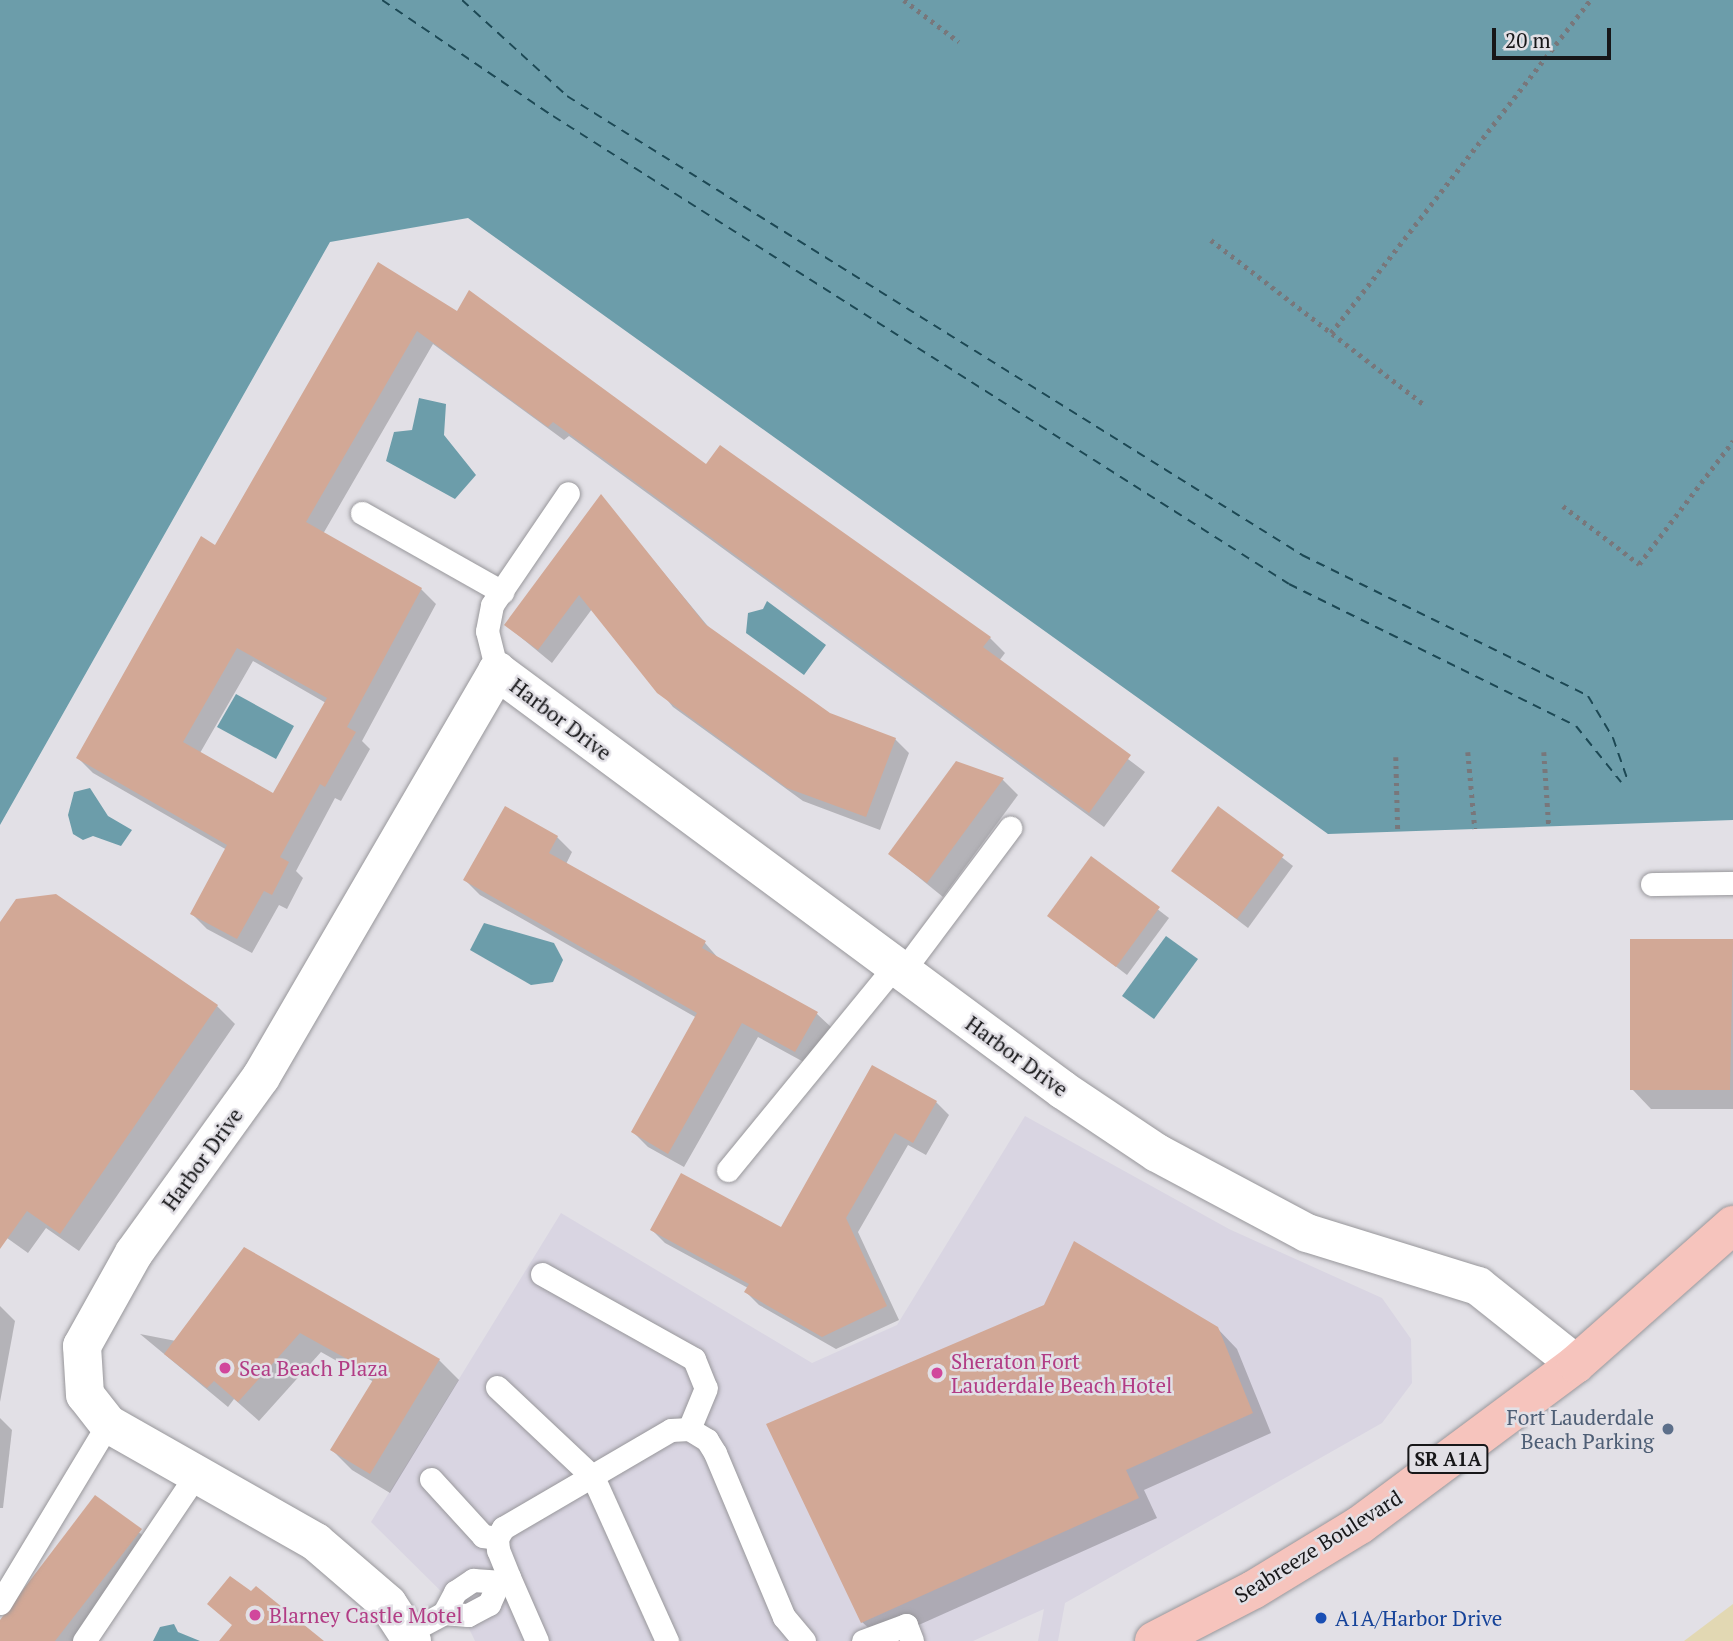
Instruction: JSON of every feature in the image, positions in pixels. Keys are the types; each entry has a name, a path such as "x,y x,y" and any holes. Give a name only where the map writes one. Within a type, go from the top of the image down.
{"main road":[{"name":"Seabreeze Boulevard","path":"1154,1641 1253,1590 1360,1525 1576,1364 1733,1225"}],"street":[{"name":"Harbor Drive","path":"409,1637 388,1604 316,1542 108,1424 85,1395 82,1346 134,1253 261,1077 497,671 899,969 1157,1153 1307,1233 1478,1286 1576,1364"}],"lane":[{"path":"497,671 487,631 492,604 568,493"},
{"path":"362,513 502,592"},
{"path":"728,1170 899,969 1010,828"},
{"path":"1652,884 1733,883"},
{"path":"542,1274 694,1359 706,1388 690,1429"},
{"path":"497,1387 593,1476 667,1641"},
{"path":"0,1603 108,1424"},
{"path":"537,1641 504,1580 496,1538 503,1528 671,1430 690,1429 707,1440 715,1453 784,1616 804,1641"},
{"path":"84,1641 196,1475"},
{"path":"431,1479 483,1535 496,1538"},
{"path":"409,1637 444,1613 456,1592 473,1580 504,1580"},
{"path":"863,1641 905,1624"}],"path":[{"path":"904,0 958,42"},
{"path":"1331,333 1590,0"},
{"path":"1211,240 1423,404"},
{"path":"1563,506 1639,564 1733,441"},
{"path":"1468,752 1475,829"},
{"path":"1544,752 1549,827"},
{"path":"1396,757 1398,832"}],"shaded area":[{"name":"Sheraton Fort Lauderdale Beach Hotel","path":"1025,1116 1229,1229 1382,1298 1411,1339 1412,1383 1382,1423 1065,1603 1058,1641 1038,1641 1044,1609 973,1641 475,1641 460,1610 371,1522 561,1213 812,1363 897,1325"}],"sand":[{"path":"1733,1604 1733,1641 1684,1641"}],"water":[{"path":"0,0 1733,0 1733,820 1328,834 468,218 330,242 0,825"},
{"path":"419,398 446,404 444,435 476,475 455,499 386,461 394,432 412,430"},
{"path":"767,601 826,645 804,675 746,633 748,613 763,609"},
{"path":"236,694 294,726 276,759 217,727"},
{"path":"90,788 108,816 132,830 121,846 93,836 83,840 73,834 68,815 74,792"},
{"path":"484,923 554,943 563,960 553,982 531,985 470,950"},
{"path":"1166,936 1198,959 1154,1019 1122,996"},
{"path":"174,1624 178,1632 200,1641 153,1641 160,1627"}],"building":[{"path":"378,262 457,311 469,290 706,464 720,445 991,637 983,647 1131,755 1089,813 553,422 548,427 417,331 306,522 422,588 347,727 356,732 325,787 320,784 280,857 289,862 272,895 264,891 237,939 190,914 227,845 76,758 201,536 215,545","holes":["237,648 327,698 273,793 183,742"]},
{"path":"601,494 705,624 830,713 896,738 866,817 787,788 657,693 579,595 538,650 504,625"},
{"path":"956,761 1004,778 927,883 888,854"},
{"path":"505,806 558,836 549,853 706,941 702,948 818,1012 795,1052 742,1023 668,1154 631,1132 697,1013 463,880"},
{"path":"1218,806 1284,855 1237,919 1171,871"},
{"path":"1091,856 1160,907 1116,967 1047,916"},
{"path":"56,894 218,1005 60,1234 27,1211 0,1249 0,922 16,899"},
{"path":"1630,939 1733,939 1730,1090 1630,1090"},
{"path":"872,1065 937,1101 913,1143 895,1133 846,1218 887,1306 822,1337 744,1292 749,1284 650,1230 681,1173 781,1227"},
{"path":"1074,1241 1218,1327 1253,1413 1126,1470 1139,1498 861,1623 766,1424 1044,1305"},
{"name":"Sea Beach Plaza","path":"244,1247 440,1359 370,1474 330,1450 376,1375 300,1333 238,1402 214,1381 207,1388 164,1354"},
{"path":"95,1495 142,1529 55,1641 0,1641 0,1620"},
{"name":"Blarney Castle Motel","path":"230,1576 251,1591 256,1586 324,1641 219,1641 232,1625 207,1604"}],"ferry route":[{"path":"382,0 553,116 1289,584 1576,726 1621,782"},
{"path":"462,0 567,96 1302,555 1588,696 1613,738 1628,781"}],"place":[{"name":"Sea Beach Plaza","path":"225,1368"},
{"name":"Sheraton Fort Lauderdale Beach Hotel","path":"937,1373"},
{"name":"Fort Lauderdale Beach Parking","path":"1668,1429"},
{"name":"Blarney Castle Motel","path":"255,1615"},
{"name":"A1A/Harbor Drive","path":"1321,1618"}]}
